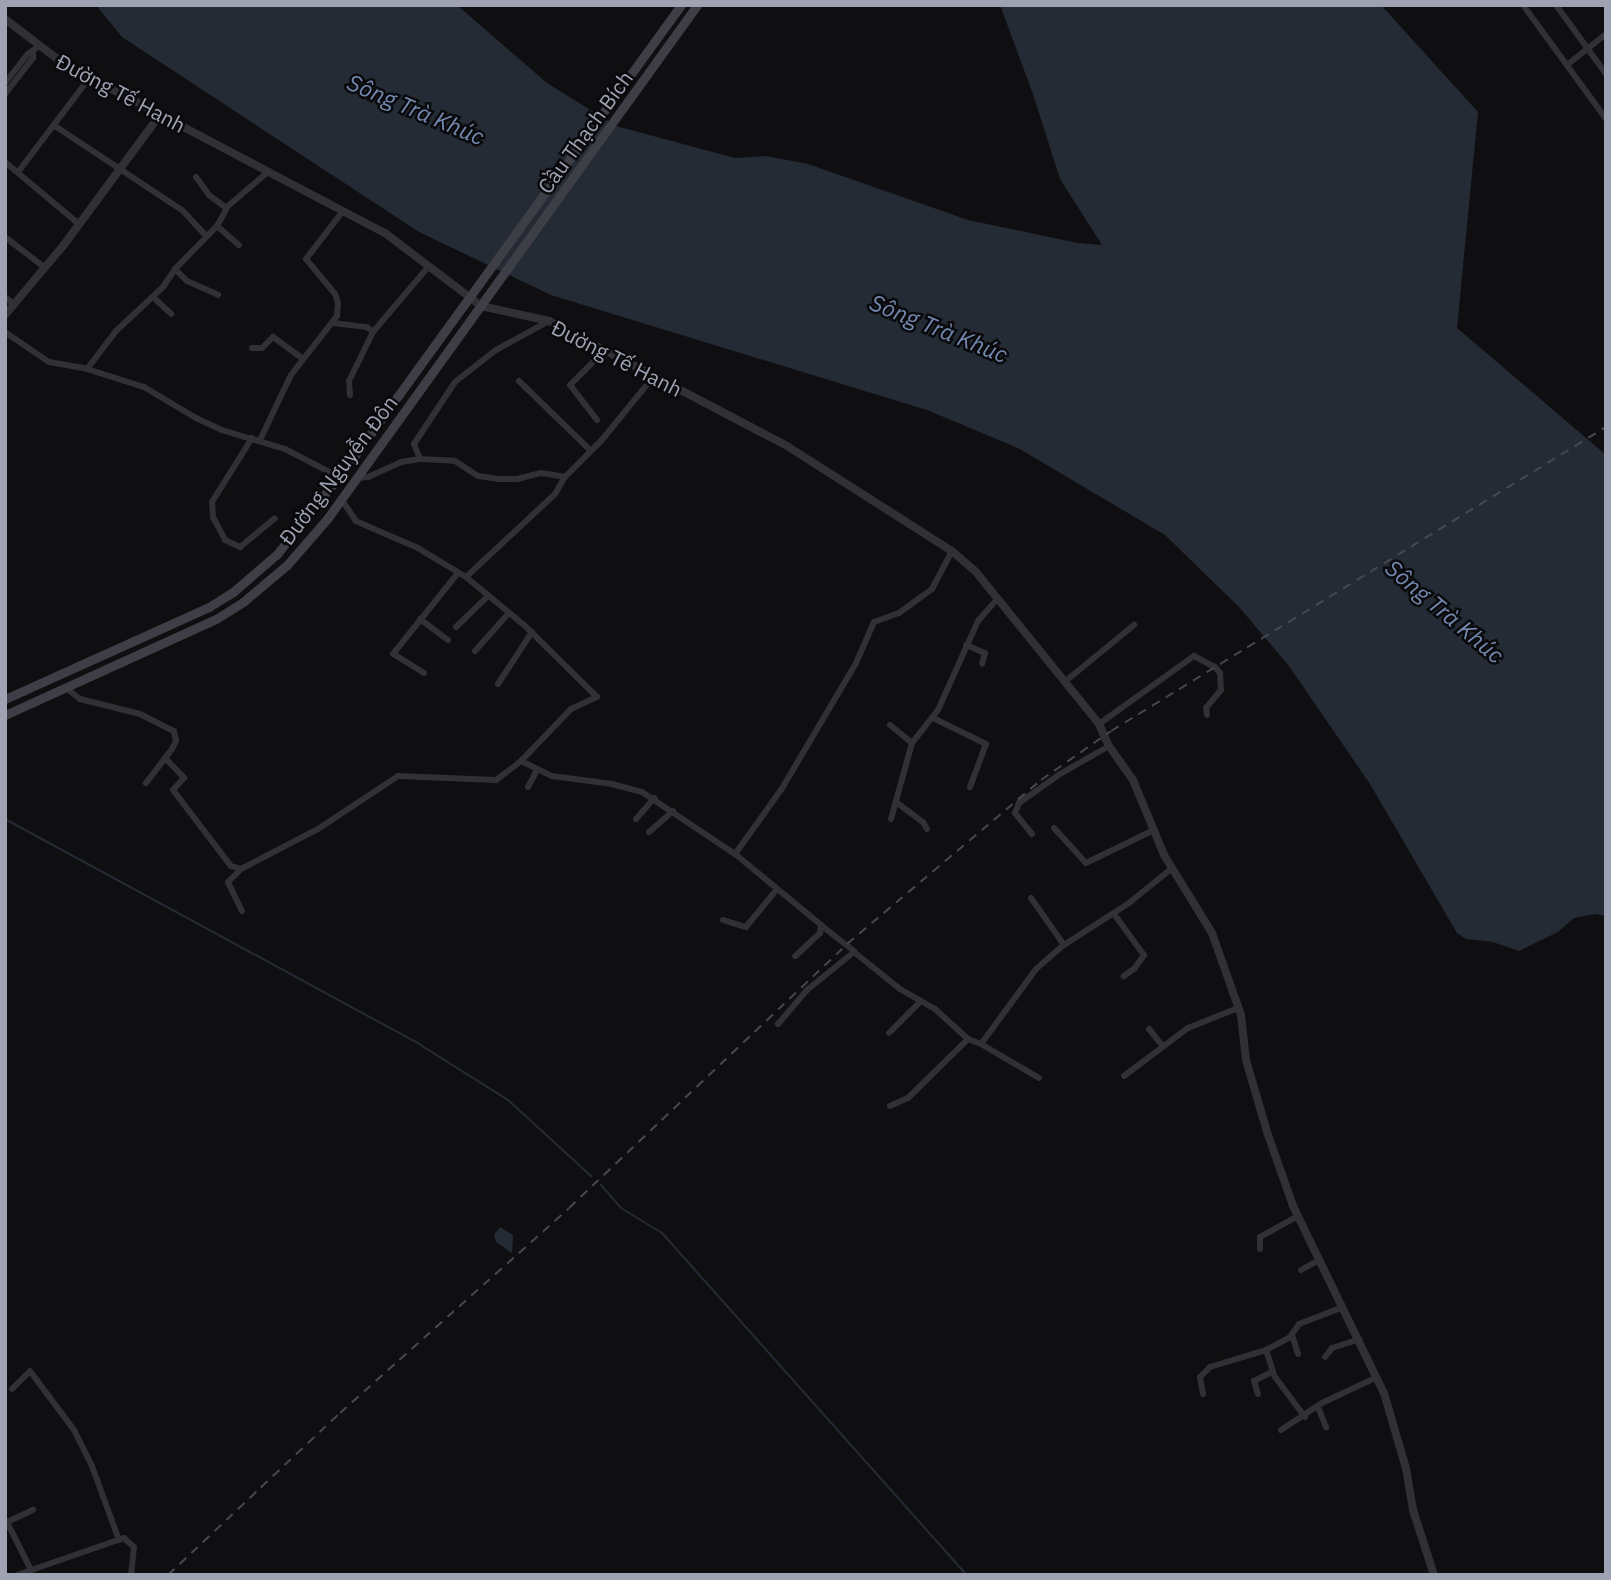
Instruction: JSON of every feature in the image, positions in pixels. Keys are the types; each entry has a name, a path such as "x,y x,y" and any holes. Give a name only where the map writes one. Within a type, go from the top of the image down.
{"main road":[{"name":"Cầu Thạch Bích","path":"470,298 681,5"},
{"name":"Cầu Thạch Bích","path":"481,306 697,5"},
{"name":"Đường Nguyễn Đôn","path":"5,699 178,623 226,597 285,546 470,298"},
{"name":"Đường Nguyễn Đôn","path":"5,715 187,635 243,602 309,542 481,306"}],"street":[{"path":"1523,5 1606,119"},
{"path":"1556,5 1586,50 1606,74"},
{"name":"Đường Tế Hanh","path":"5,19 36,49 406,246 481,306 549,321 787,446 952,551 976,572 1067,680 1101,727 1108,747"},
{"path":"1567,65 1606,34"},
{"path":"5,83 28,54 36,49"},
{"path":"5,94 33,58 36,49"},
{"path":"18,172 90,77"},
{"path":"5,315 79,224 160,115"},
{"path":"55,126 182,210 205,235"},
{"path":"5,162 79,224"},
{"path":"87,369 116,331 153,296 205,235 217,226 226,208 269,171"},
{"path":"196,177 209,195 226,208"},
{"path":"275,518 240,547 225,540 212,517 212,502 256,439 291,375 333,323 338,303 335,294 306,259 343,211"},
{"path":"217,226 239,245"},
{"path":"5,237 44,267"},
{"path":"350,395 349,381 373,332 429,267"},
{"path":"175,269 187,281 218,295"},
{"path":"153,296 171,314"},
{"path":"5,297 14,304"},
{"path":"420,458 414,444 455,382 496,351 549,321"},
{"path":"333,323 367,327 373,332"},
{"path":"5,332 49,362 87,369 144,387 196,418 357,478 368,477 401,462 420,458 455,461 478,476 499,479 517,480 541,473 565,477"},
{"path":"252,348 262,348 273,337 303,359"},
{"path":"597,420 570,385 604,350"},
{"path":"466,577 555,494 565,477 654,376"},
{"path":"519,381 591,450"},
{"path":"242,911 228,882 241,869 318,830 398,776 422,774 493,781 521,761 570,709 597,697 532,632 466,577 418,548 356,521 341,499"},
{"path":"735,855 781,790 856,663 874,622 899,613 932,589 952,551"},
{"path":"424,673 393,654 458,573"},
{"path":"456,627 488,596"},
{"path":"891,819 912,743 933,718 978,621 997,599"},
{"path":"475,651 508,614"},
{"path":"420,620 448,640"},
{"path":"1067,680 1134,625"},
{"path":"498,684 532,632"},
{"path":"966,645 985,653 982,664"},
{"path":"1101,727 1194,656 1215,667 1220,673 1221,690 1206,708 1207,715"},
{"path":"66,688 80,699 140,714 172,729 176,741 146,783"},
{"path":"933,718 986,744 970,787"},
{"path":"890,725 912,743"},
{"path":"1032,834 1016,813 1018,803 1060,774 1108,747 1133,780 1172,867 1212,933 1238,1008 1258,1105 1298,1216 1377,1377 1406,1468 1413,1510 1434,1575"},
{"path":"165,758 184,778 173,790 231,866 241,869"},
{"path":"521,761 552,776 612,784 654,798 735,855 900,989 921,1001 968,1039 1040,1079"},
{"path":"528,787 537,770"},
{"path":"636,819 654,798"},
{"path":"896,802 923,822 926,829"},
{"path":"649,832 673,811"},
{"path":"1054,828 1086,863 1154,830"},
{"path":"981,1044 1036,969 1064,945 1114,914 1172,867"},
{"path":"723,920 746,927 777,888"},
{"path":"1031,898 1064,945"},
{"path":"1114,914 1144,955 1135,968 1124,976"},
{"path":"795,956 820,933 821,925"},
{"path":"778,1024 807,990 849,953 856,953"},
{"path":"889,1032 921,1001"},
{"path":"1124,1076 1188,1028 1238,1008"},
{"path":"1149,1029 1162,1045"},
{"path":"890,1106 908,1098 968,1039"},
{"path":"1259,1249 1260,1237 1298,1216"},
{"path":"1301,1270 1319,1261"},
{"path":"1203,1394 1200,1377 1210,1367 1266,1350 1292,1335 1299,1324 1343,1307"},
{"path":"1292,1335 1298,1354"},
{"path":"1325,1357 1332,1348 1360,1339"},
{"path":"1266,1350 1272,1372 1305,1417"},
{"path":"12,1389 30,1371 74,1430 92,1466 119,1539"},
{"path":"1258,1394 1254,1381 1272,1372"},
{"path":"1281,1430 1318,1407 1377,1377"},
{"path":"1318,1407 1326,1427"},
{"path":"31,1570 7,1522 33,1510"},
{"path":"17,1575 31,1570 41,1571 119,1539 129,1541 134,1546 131,1575"}],"water":[{"name":"Sông Trà Khúc","path":"96,5 457,5 547,83 616,126 735,158 766,156 808,164 968,220 1078,243 1102,245 1060,179 1033,94 1000,5 1381,5 1478,112 1457,328 1606,455 1606,916 1595,914 1574,918 1558,932 1519,951 1493,942 1466,939 1457,933 1370,784 1289,666 1239,607 1165,535 1018,448 927,410 551,295 419,232 122,37"},
{"path":"500,1227 513,1235 512,1253 496,1242 494,1235"}],"waterway":[{"path":"5,819 419,1044 508,1100 591,1176"},
{"path":"601,1185 621,1208 662,1233 967,1575"}],"railway":[{"path":"168,1575 340,1413 569,1208 847,944 1041,780 1111,731 1606,427"}]}
